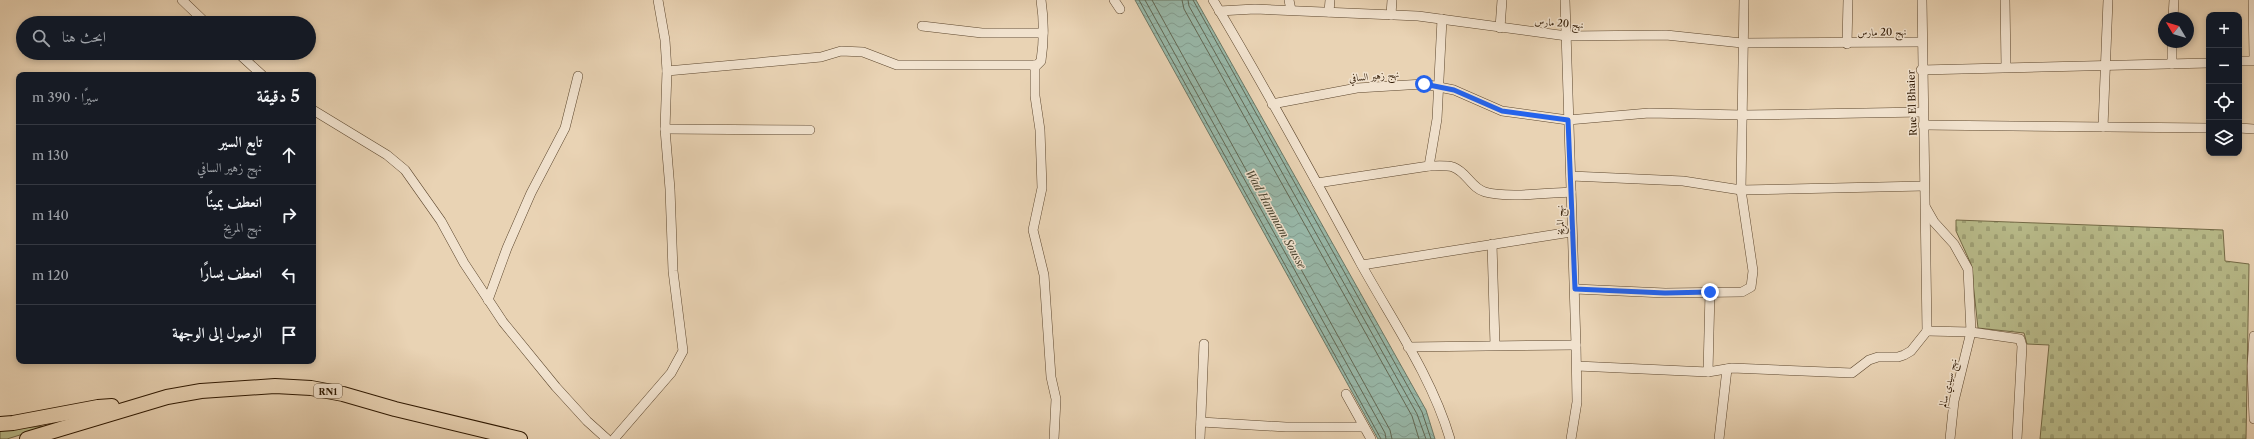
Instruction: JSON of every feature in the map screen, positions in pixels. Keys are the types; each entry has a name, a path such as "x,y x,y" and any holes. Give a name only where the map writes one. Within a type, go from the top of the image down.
{"main road":[{"name":"RN1","path":"28,439 132,406 201,391 276,386 311,388 343,394 403,411 520,439"},
{"name":"RN1","path":"0,424 14,423 98,407 132,406"}],"street":[{"path":"182,0 199,16"},
{"path":"614,439 671,373 682,351 672,271 670,189 665,129 667,71 665,40 658,0"},
{"path":"667,71 821,57 841,51 863,52 897,65 1035,65 1041,61 1044,19 1041,0"},
{"path":"1114,0 1120,9"},
{"path":"1213,0 1408,347 1433,395 1450,439"},
{"path":"1290,0 1290,10"},
{"path":"1329,12 1330,0"},
{"path":"1391,16 1392,0"},
{"path":"1500,28 1502,0"},
{"name":"نهج المريخ","path":"1564,0 1567,36 1568,120 1577,366 1577,402 1571,439"},
{"path":"1575,289 1665,293 1742,292 1751,287 1753,283 1753,272 1741,190 1743,115 1742,43 1744,0"},
{"path":"1847,44 1848,0"},
{"name":"Rue El Bhaier","path":"1922,0 1927,331"},
{"path":"2005,0 2006,67"},
{"path":"2103,127 2108,0"},
{"path":"2173,12 2174,0"},
{"path":"2253,0 2254,57"},
{"name":"نهج 20 مارس","path":"1219,11 1255,9 1290,10 1442,19 1567,36 1666,35 1742,43 1847,44 1922,42"},
{"path":"1429,166 1437,118 1442,19"},
{"path":"922,26 982,33 1043,33"},
{"path":"2172,48 2172,64"},
{"path":"246,60 259,72"},
{"path":"2242,61 2254,60"},
{"path":"1922,70 2206,62"},
{"path":"1035,65 1034,96 1040,130 1042,188 1033,230 1045,282 1051,377 1056,399 1054,439"},
{"path":"488,300 506,248 523,211 566,128 578,76"},
{"name":"نهج زهير السافي","path":"1272,104 1357,88 1415,84 1454,90 1502,111 1568,120 1649,113 1743,115 1923,112"},
{"path":"316,112 387,154 405,170 441,222 503,322 556,387 587,422 607,439"},
{"path":"1923,124 2206,128"},
{"path":"2242,128 2254,128"},
{"path":"665,129 810,130"},
{"path":"1317,183 1429,166 1453,167 1459,170 1477,189 1485,192 1498,194 1571,192"},
{"path":"1571,176 1683,181 1741,190 1924,186"},
{"name":"نهج سيدي سالم","path":"1925,205 1934,222 1954,244 1968,269 1971,332 1954,401 1950,439"},
{"path":"1362,265 1572,232"},
{"path":"1492,244 1495,345"},
{"path":"1708,372 1710,292"},
{"path":"1577,366 1708,372 1727,369 1852,373 1869,360 1878,357 1898,357 1904,355 1911,351 1927,331 1971,332 2017,338 2021,341 2017,439"},
{"path":"2254,336 2254,419"},
{"path":"1200,439 1204,344"},
{"path":"1408,347 1576,345"},
{"path":"1720,439 1727,369"},
{"path":"1346,394 1371,439"},
{"path":"1201,422 1286,427 1364,427"}],"green space":[{"path":"1956,220 2223,230 2225,261 2249,264 2246,439 2040,439 2049,345 2027,344 2024,333 1978,328 1971,264 1956,231"},
{"path":"49,426 7,439 0,439 0,429"}],"water":[{"name":"Wad Hammam Sousse","path":"1135,0 1196,0 1426,410 1435,439 1378,439"}],"route":[{"path":"1424,84 1454,90 1502,111 1568,120 1575,289 1665,293 1710,292"}]}
